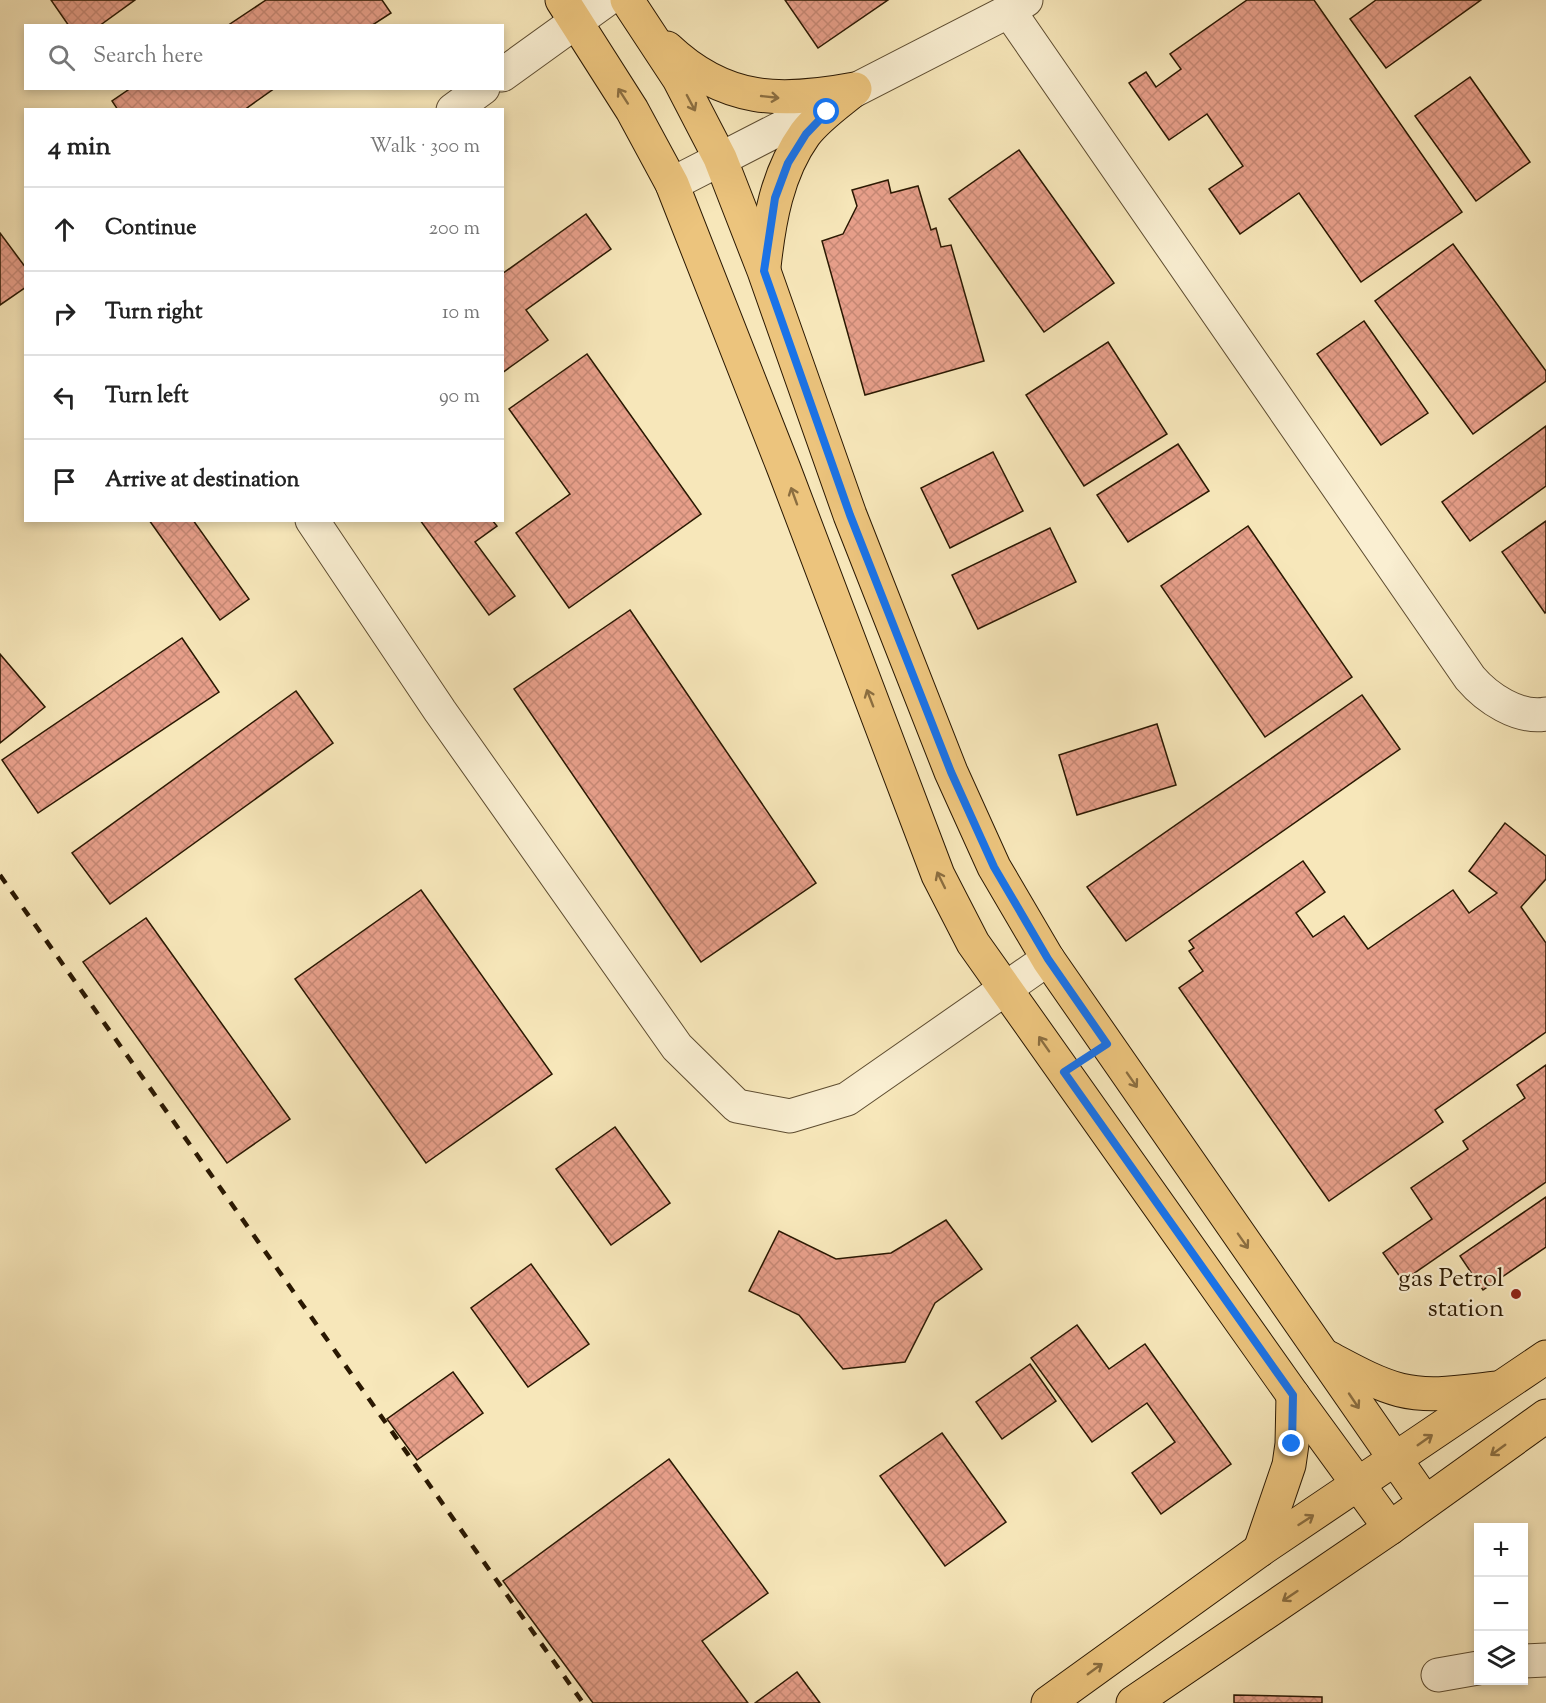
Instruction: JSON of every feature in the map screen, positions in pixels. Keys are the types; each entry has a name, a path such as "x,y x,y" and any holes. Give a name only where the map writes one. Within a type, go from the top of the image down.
{"main road":[{"path":"627,0 649,29 679,79 720,158 764,271 850,515 951,772 994,867 1048,959 1425,1502"},
{"path":"569,11 632,110 672,184 807,531 904,790 938,875 973,943 1390,1528"},
{"path":"649,29 677,57 712,81 751,95 790,99 855,89"},
{"path":"764,271 775,198 788,163 806,134 855,89"},
{"path":"807,531 850,515"},
{"path":"904,790 951,772"},
{"path":"1064,1072 1107,1044"},
{"path":"1322,1354 1374,1381 1401,1390 1440,1394 1500,1388"},
{"path":"1048,1703 1260,1550 1546,1357"},
{"path":"1260,1550 1289,1465 1293,1395"},
{"path":"1133,1703 1390,1528 1546,1416"}],"street":[{"path":"504,73 569,11 606,0"},
{"path":"672,184 1017,6 1470,678 1484,694 1511,708 1546,714"},
{"path":"456,108 480,90"},
{"path":"313,522 440,711 677,1047 737,1106 790,1116 846,1099 1048,959"},
{"path":"1528,1661 1546,1660"},
{"path":"1438,1675 1474,1669"}],"building":[{"path":"51,0 135,0 102,24 68,24"},
{"path":"266,0 382,0 391,13 374,24 230,24"},
{"path":"785,0 888,0 818,48"},
{"path":"1247,0 1314,0 1462,212 1361,282 1299,193 1240,234 1209,189 1243,166 1207,114 1169,140 1129,83 1146,72 1156,87 1181,69 1170,54"},
{"path":"1376,0 1481,0 1386,68 1350,19"},
{"path":"1470,77 1530,162 1476,201 1415,116"},
{"path":"128,90 272,90 247,108 117,108 112,101"},
{"path":"1019,150 1114,283 1044,332 949,199"},
{"path":"888,180 891,193 918,186 931,230 936,228 941,247 951,245 984,361 865,395 822,241 843,234 857,206 852,190"},
{"path":"586,214 611,249 526,310 548,340 504,372 504,273"},
{"path":"0,233 24,265 24,288 0,305"},
{"path":"1453,244 1546,371 1546,381 1473,434 1375,301"},
{"path":"1364,321 1428,413 1381,445 1317,354"},
{"path":"1108,342 1167,434 1084,486 1026,395"},
{"path":"587,354 701,514 569,608 516,533 570,494 509,409"},
{"path":"1546,426 1546,486 1470,541 1442,502"},
{"path":"1178,444 1209,491 1128,542 1097,495"},
{"path":"993,452 1023,511 950,548 921,488"},
{"path":"1546,521 1546,612 1545,613 1502,552"},
{"path":"150,522 194,522 249,599 220,620"},
{"path":"421,522 494,522 497,526 475,542 515,596 489,615"},
{"path":"1248,526 1352,677 1265,737 1161,586"},
{"path":"1050,528 1076,582 978,629 952,575"},
{"path":"630,610 816,883 701,962 514,689"},
{"path":"182,638 219,692 38,813 2,760"},
{"path":"0,654 45,707 0,743"},
{"path":"296,691 333,743 110,904 72,853"},
{"path":"1362,695 1400,749 1126,941 1087,887"},
{"path":"1157,724 1176,785 1077,815 1059,755"},
{"path":"1505,823 1546,856 1546,879 1521,907 1546,943 1546,1032 1435,1110 1443,1122 1329,1201 1179,988 1203,971 1189,951 1194,948 1189,941 1303,861 1325,892 1296,913 1313,937 1344,916 1368,949 1453,890 1469,913 1497,893 1469,871"},
{"path":"421,890 552,1074 426,1163 295,979"},
{"path":"146,918 290,1119 227,1163 83,962"},
{"path":"1546,1065 1546,1182 1403,1281 1383,1253 1432,1219 1411,1188 1468,1149 1463,1141 1525,1098 1517,1085"},
{"path":"615,1127 670,1203 611,1245 556,1169"},
{"path":"1546,1197 1546,1247 1483,1290 1460,1256"},
{"path":"946,1220 982,1269 935,1303 905,1362 843,1369 799,1315 749,1291 779,1231 836,1259 891,1253"},
{"path":"531,1264 589,1344 528,1387 471,1308"},
{"path":"1077,1325 1109,1369 1145,1344 1231,1464 1161,1514 1132,1473 1175,1442 1147,1403 1092,1442 1031,1358"},
{"path":"1030,1364 1056,1401 1002,1439 976,1402"},
{"path":"453,1372 483,1413 417,1460 387,1419"},
{"path":"942,1433 1006,1522 945,1566 880,1476"},
{"path":"669,1459 768,1593 702,1641 748,1703 593,1703 503,1581"},
{"path":"797,1672 820,1703 755,1703"},
{"path":"1234,1695 1322,1697 1322,1703 1234,1703"}],"railway":[{"path":"0,875 583,1703"}],"place":[{"name":"gas Petrol station","path":"1516,1294"}],"route":[{"path":"827,112 806,134 788,163 775,198 768,232 764,271 850,515 951,772 994,867 1048,959 1107,1044 1064,1072 1293,1395 1292,1444"}]}
